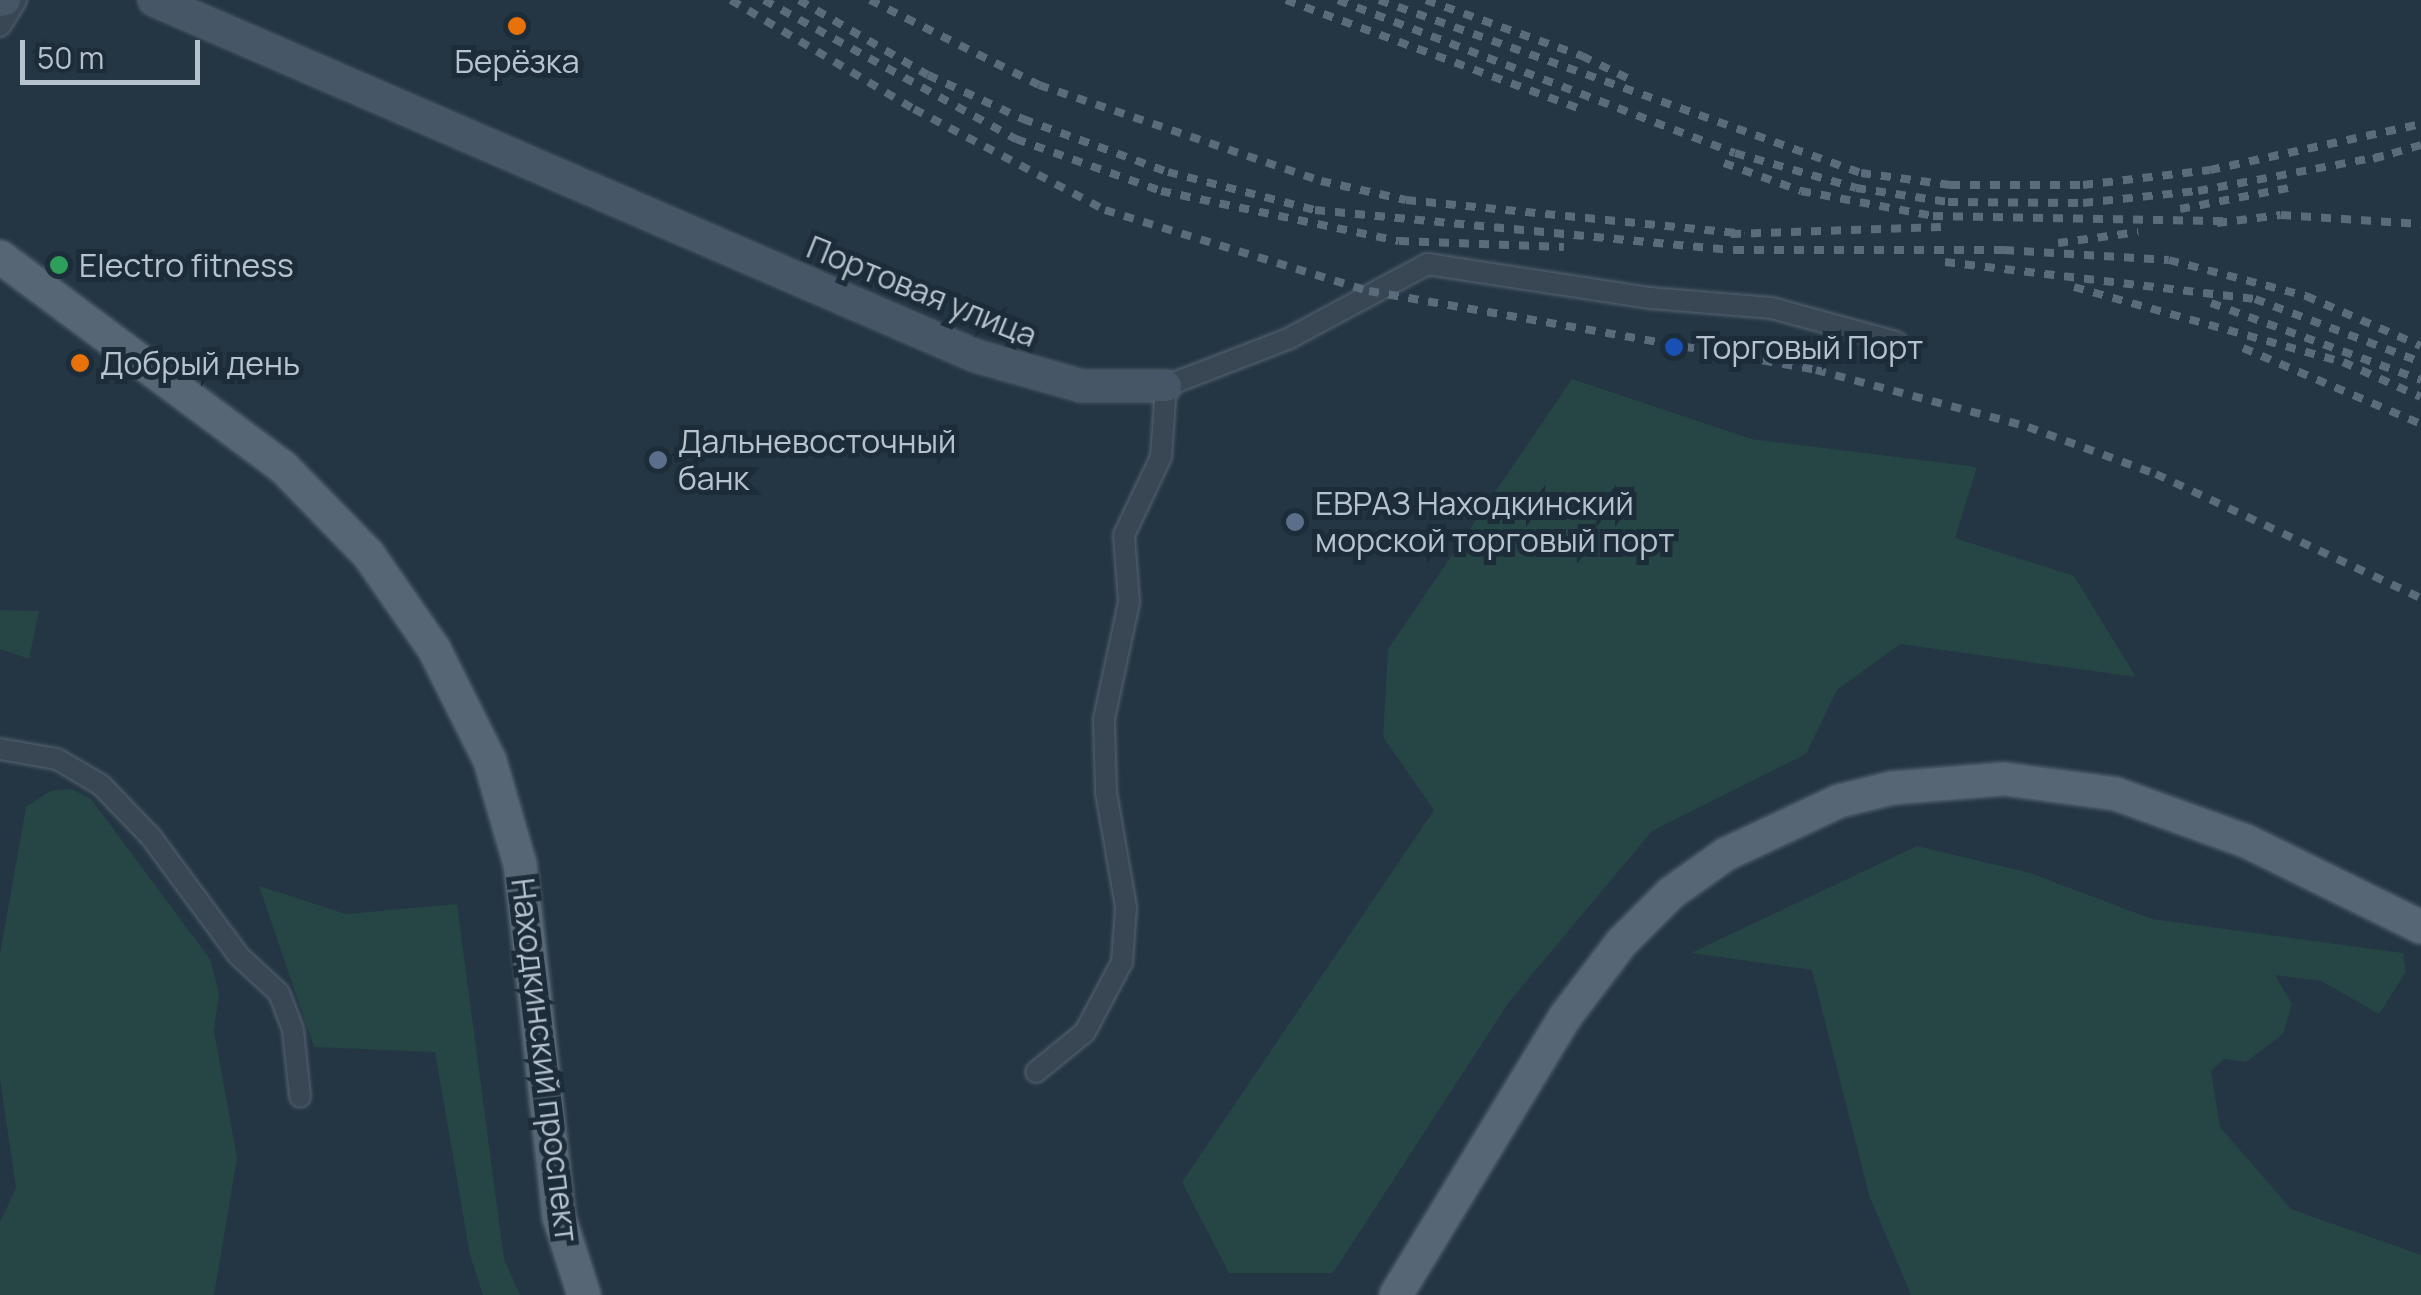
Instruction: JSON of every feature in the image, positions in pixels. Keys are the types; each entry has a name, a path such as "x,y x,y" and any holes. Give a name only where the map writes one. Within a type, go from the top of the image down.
{"main road":[{"name":"Находкинский проспект","path":"0,257 283,466 368,554 434,649 490,761 520,864 559,1217 584,1295"},
{"path":"1396,1295 1565,1018 1622,942 1671,893 1726,854 1839,801 1892,788 2004,779 2116,794 2246,841 2421,927"}],"street":[{"path":"0,26 16,0"},
{"name":"Портовая улица","path":"154,0 976,356 1082,386 1166,386"},
{"path":"1036,1072 1085,1032 1122,962 1126,908 1106,792 1104,718 1130,602 1124,534 1161,457 1166,386 1288,339 1427,264 1650,298 1772,308 1896,342"},
{"path":"2,749 57,759 101,785 151,837 239,956 280,993 293,1030 300,1097"}],"green space":[{"path":"1572,379 1751,439 1977,467 1955,538 2074,576 2136,677 1900,644 1837,690 1806,754 1652,831 1509,1002 1333,1273 1229,1273 1182,1182 1434,810 1383,737 1388,649"},
{"path":"0,610 39,611 29,659 0,649"},
{"path":"72,789 91,799 210,959 219,993 214,1031 237,1158 214,1295 0,1295 0,1222 16,1188 0,1079 0,954 26,807 50,791"},
{"path":"1917,846 2030,873 2152,919 2403,953 2406,972 2379,1014 2321,981 2275,975 2292,1004 2283,1034 2246,1062 2224,1059 2211,1071 2220,1127 2291,1209 2421,1255 2421,1295 1911,1295 1869,1195 1812,970 1691,953"},
{"path":"259,886 346,914 457,904 504,1259 520,1295 483,1295 470,1255 435,1052 314,1047"}],"railway":[{"path":"731,0 914,109 1105,210 1369,291 1816,370 2028,427 2156,474 2421,598"},
{"path":"764,0 1016,139 1161,191 1399,241 1564,247"},
{"path":"799,0 928,75 1023,119 1168,172 1315,210 1734,250 2004,250 2169,260 2306,296 2421,346"},
{"path":"870,0 1039,85 1321,181 1406,200 1744,234"},
{"path":"1286,0 1583,110"},
{"path":"1338,0 1735,153 1856,188 1948,202 2083,203 2198,191 2384,156"},
{"path":"1379,0 1861,173 1950,185 2083,185 2210,170 2421,124"},
{"path":"1426,0 1582,56 1635,82"},
{"path":"2373,159 2421,145"},
{"path":"1724,163 1801,191 1933,216 2231,221"},
{"path":"2180,209 2293,187"},
{"path":"2217,223 2281,215 2421,224"},
{"path":"1731,234 1941,227"},
{"path":"2058,243 2138,232"},
{"path":"1945,262 2255,299 2421,362"},
{"path":"2074,287 2343,362 2421,397"},
{"path":"2211,303 2421,380"},
{"path":"2243,348 2421,424"}],"place":[{"name":"Берёзка","path":"517,26"},
{"name":"Electro fitness","path":"59,265"},
{"name":"Торговый Порт","path":"1674,347"},
{"name":"Добрый день","path":"80,363"},
{"name":"Дальневосточный банк","path":"658,460"},
{"name":"ЕВРАЗ Находкинский морской торговый порт","path":"1295,522"}]}
